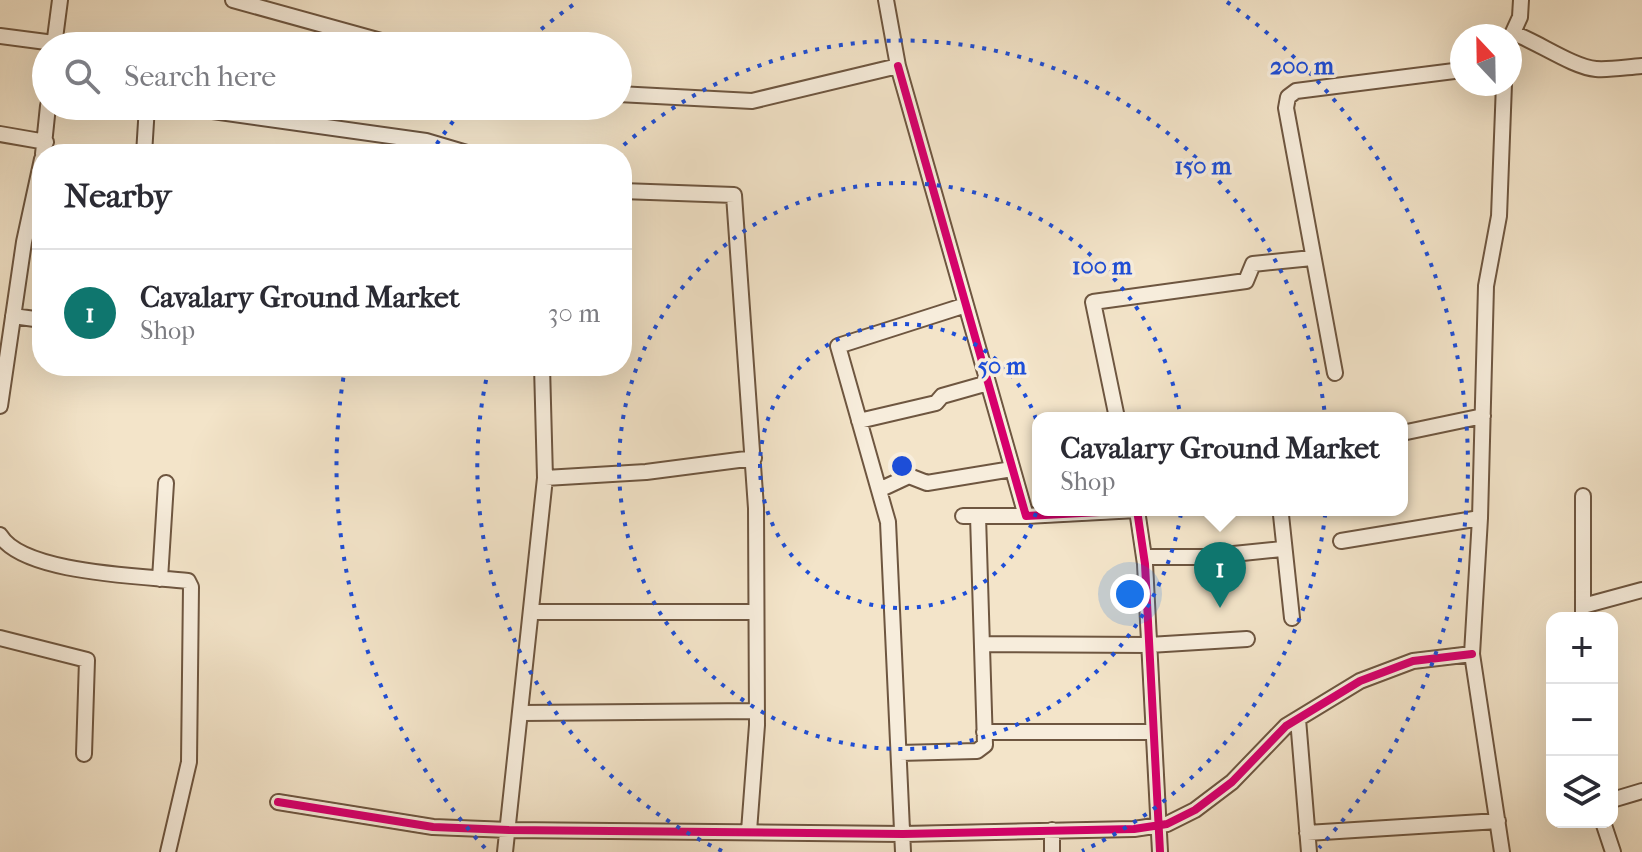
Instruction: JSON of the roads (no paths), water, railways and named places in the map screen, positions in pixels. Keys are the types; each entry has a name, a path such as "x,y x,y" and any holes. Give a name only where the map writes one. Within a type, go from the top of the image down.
{"street":[{"path":"56,32 60,0"},
{"path":"233,0 348,32"},
{"path":"886,0 898,66 1026,516"},
{"path":"1517,24 1521,0"},
{"path":"0,36 32,41"},
{"path":"1522,38 1542,43 1579,65 1595,69 1642,66"},
{"path":"632,95 752,101 898,66"},
{"path":"1335,373 1286,108 1288,97 1296,91 1450,72"},
{"path":"1502,852 1472,654 1480,518 1486,286 1499,216 1504,96"},
{"path":"45,144 47,120"},
{"path":"145,144 146,120"},
{"path":"277,120 436,144"},
{"path":"0,134 32,147"},
{"path":"632,191 734,195 754,458 757,711 749,831"},
{"path":"0,406 32,215"},
{"path":"1116,412 1093,302 1246,281 1253,264 1312,258"},
{"path":"903,852 888,522 838,346 966,305"},
{"path":"13,316 32,319"},
{"path":"505,852 545,478 542,376"},
{"path":"859,421 936,403 942,396 988,383"},
{"path":"1408,432 1483,416"},
{"path":"545,478 646,472 754,458"},
{"path":"879,490 909,476 927,483 1012,469"},
{"path":"160,579 166,483"},
{"path":"1583,496 1583,612 1642,590"},
{"path":"899,753 982,750 982,644 971,516 1032,516"},
{"path":"1138,516 1144,557 1160,852"},
{"path":"1281,516 1282,549 1292,618"},
{"path":"1341,541 1480,518"},
{"path":"0,535 23,555 126,576 188,581 191,587 189,762 168,852"},
{"path":"1144,557 1204,557 1282,549"},
{"path":"532,612 754,612"},
{"path":"0,638 87,660 84,754"},
{"path":"982,644 1149,645 1247,639"},
{"path":"278,802 433,827 509,830 903,834 1158,825 1195,810 1232,782 1266,743 1298,719 1360,681 1413,661 1472,654"},
{"path":"522,713 757,711"},
{"path":"1298,719 1309,852"},
{"path":"984,732 1153,732"},
{"path":"1618,798 1642,791"},
{"path":"1307,833 1498,821"},
{"path":"1605,828 1613,852"},
{"path":"1052,830 1052,852"}],"place":[{"name":"Cavalary Ground Market","path":"1220,608"}]}
